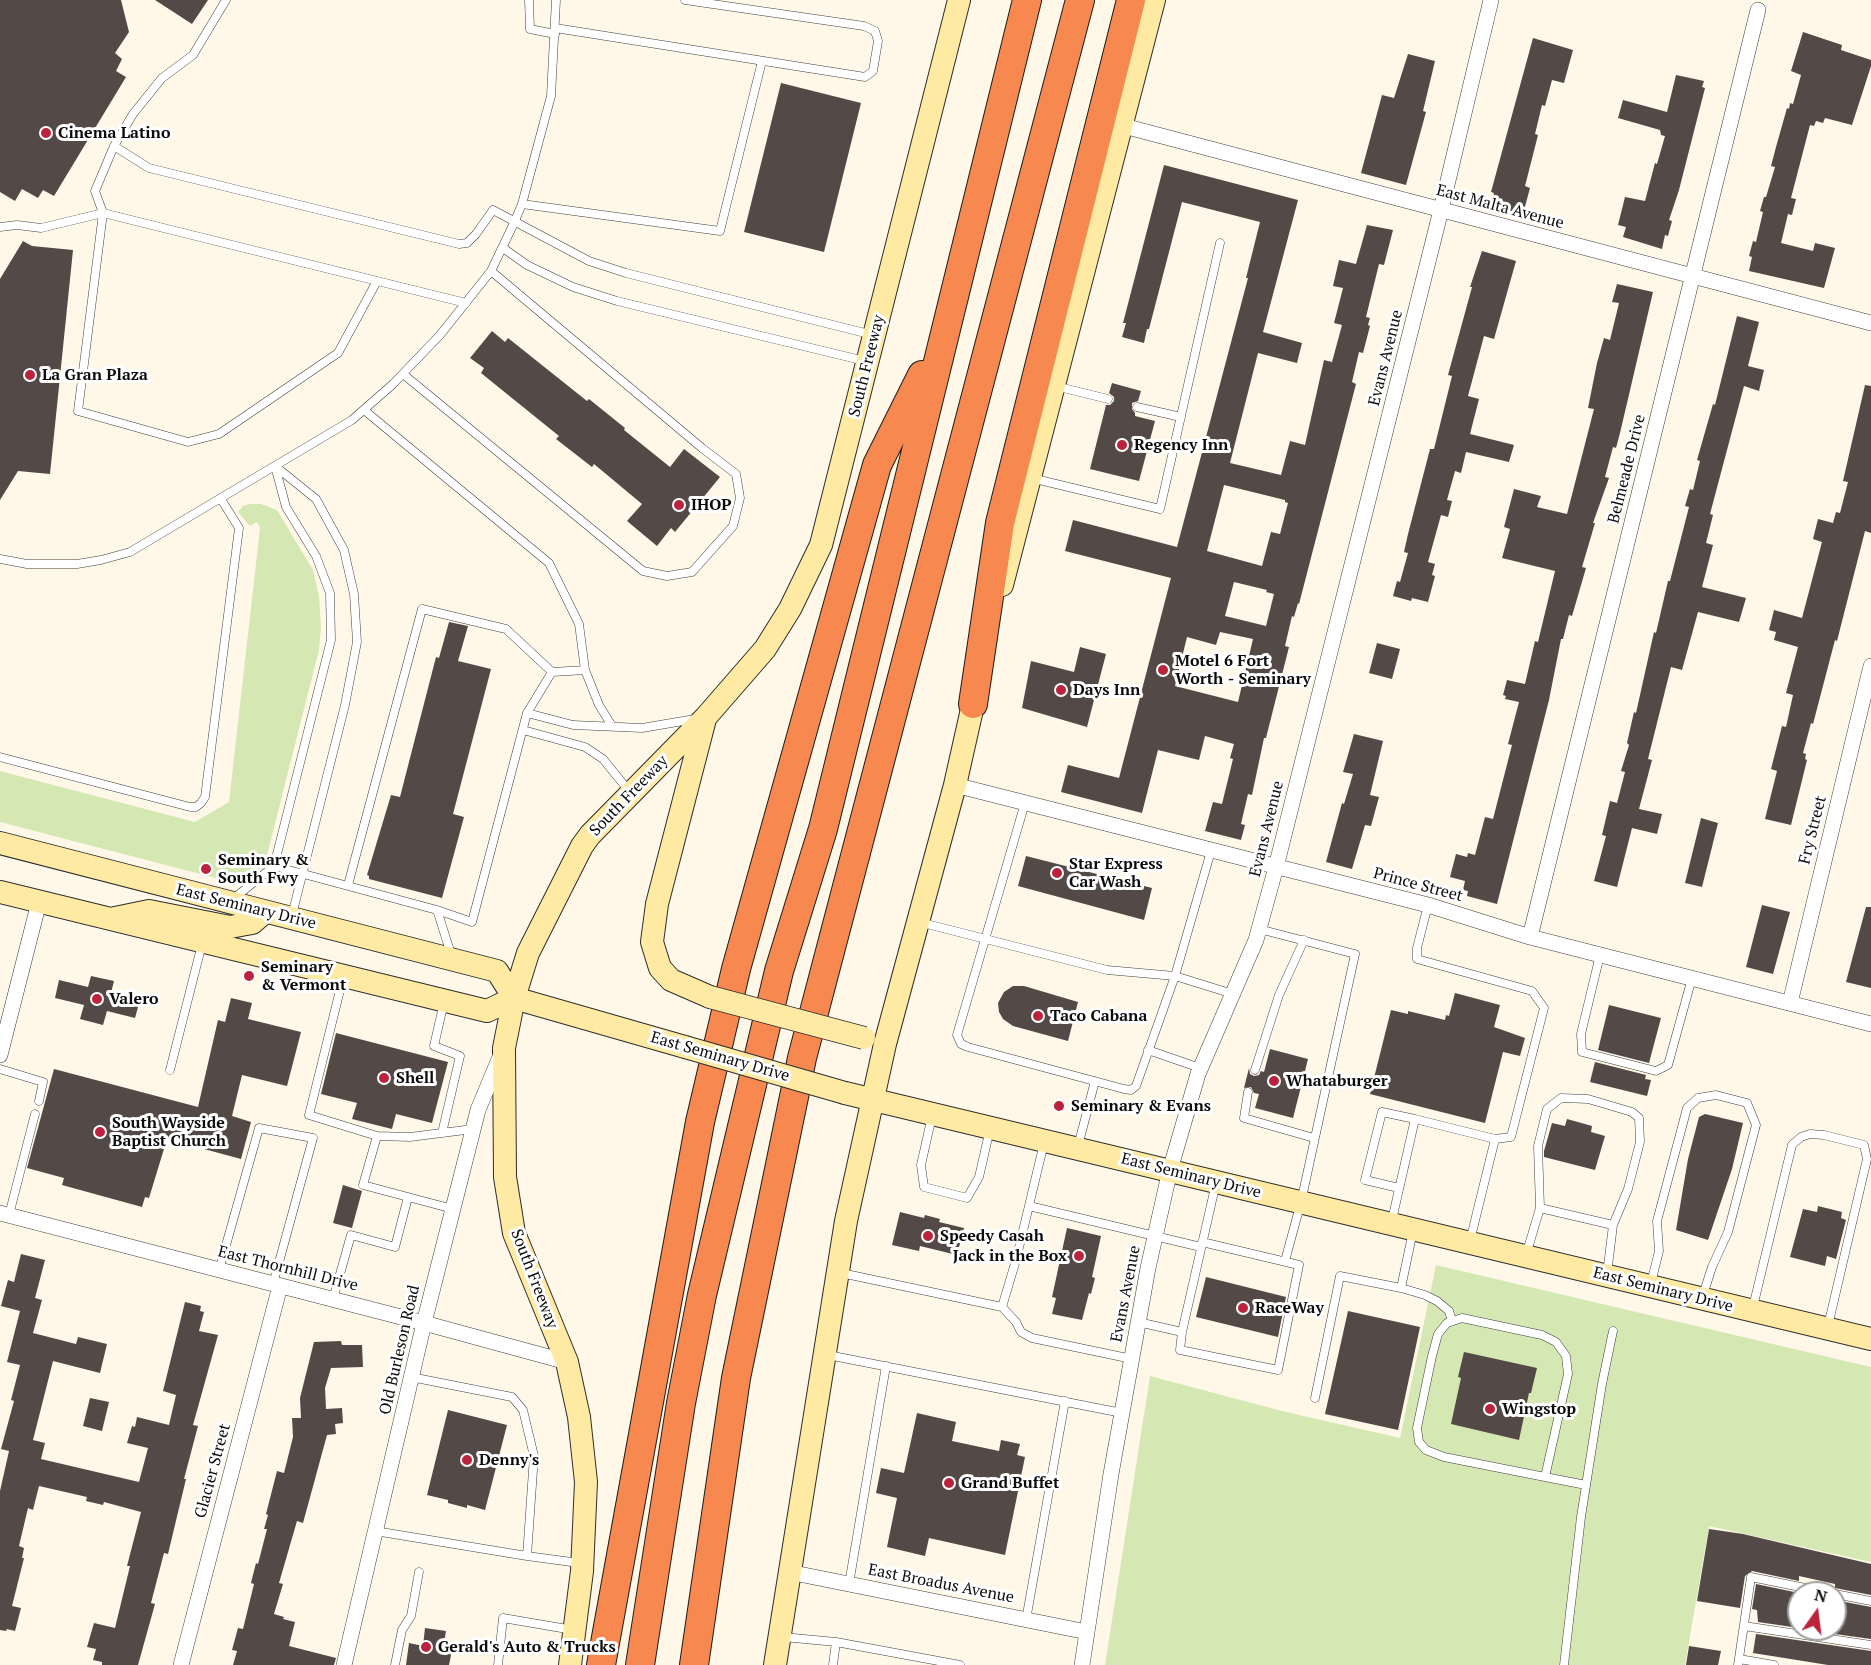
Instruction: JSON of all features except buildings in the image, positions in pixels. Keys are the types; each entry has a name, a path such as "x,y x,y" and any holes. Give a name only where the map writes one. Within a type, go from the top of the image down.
{"highway":[{"path":"640,1665 681,1403 702,1295 778,971 823,829 1027,0"},
{"path":"694,1665 736,1378 802,1058 1080,0"},
{"path":"973,704 1000,524 1131,0"},
{"path":"601,1665 700,1122 736,969 877,465 946,327"}],"main road":[{"name":"South Freeway","path":"570,1665 582,1564 586,1482 579,1417 567,1362 514,1233 505,1177 504,1048 514,998 528,953 582,846 590,835 705,718 765,649 789,609 821,545 958,0"},
{"path":"775,1665 837,1272 872,1101 874,1041 918,922 955,785 1029,478 1154,0"},
{"path":"705,718 657,904 652,942 660,968 671,980 710,997 874,1041"},
{"name":"East Seminary Drive","path":"0,843 497,971 514,998 872,1101 1170,1170 1871,1339"},
{"path":"0,892 486,1011 514,998"},
{"path":"107,919 149,911 230,927 252,923 265,912"}],"street":[{"name":"Evans Avenue","path":"1082,1665 1138,1322 1170,1170 1200,1068 1259,928 1276,867 1441,210 1491,0"},
{"name":"Belmeade Drive","path":"1530,937 1758,10"},
{"name":"East Malta Avenue","path":"1120,125 1871,323"},
{"name":"Fry Street","path":"1790,1003 1871,666"},
{"name":"Prince Street","path":"955,785 1428,905 1530,937 1871,1024"},
{"path":"0,1054 3,1030 39,902"},
{"name":"Old Burleson Road","path":"344,1665 411,1377 473,1129 478,1110 504,1048"},
{"name":"East Thornhill Drive","path":"5,1214 567,1362"},
{"name":"Glacier Street","path":"181,1665 276,1285"},
{"name":"East Broadus Avenue","path":"789,1572 1087,1632"}],"lane":[{"path":"226,0 193,55 162,78 133,114 114,146 95,191 103,213 78,411 188,442 219,434 338,353 377,281"},
{"path":"529,0 530,29 864,77 873,71 878,41 875,31 864,26 685,0"},
{"path":"0,559 27,564 77,564 130,552 352,420 403,374 440,336 491,271 522,204 552,96 556,0"},
{"path":"522,204 720,231 762,61"},
{"path":"114,146 148,168 459,244 467,243 493,210 589,261 626,273 874,335"},
{"path":"0,227 17,225 41,228 103,213 466,303"},
{"path":"1029,478 1160,508 1220,243"},
{"path":"503,248 527,266 573,287 617,301 867,362"},
{"path":"403,374 644,571 667,576 692,572 733,526 740,498 736,474 491,271"},
{"path":"1054,385 1108,399"},
{"path":"1137,407 1181,417"},
{"path":"364,410 549,563 579,624 585,670 598,705 612,726"},
{"path":"229,902 274,866 331,640 330,593 316,556 286,507 275,466"},
{"path":"275,466 316,499 344,550 354,594 357,642 345,705 291,918"},
{"path":"0,757 190,807 196,807 205,797 239,528 221,499"},
{"path":"348,885 422,609 506,629 552,672 585,670"},
{"path":"274,866 437,910 472,922 527,713 552,672"},
{"path":"527,713 573,725 642,728 705,718"},
{"path":"523,730 585,747 603,759 631,794"},
{"path":"1025,803 957,1035 961,1044 1095,1081 1131,1090 1136,1086 1175,976 1211,851"},
{"path":"1399,1188 1365,1180 1382,1113 1495,1139 1511,1137 1544,1008 1532,991 1417,959 1417,948 1428,905"},
{"path":"437,910 452,959"},
{"path":"918,922 1107,970 1175,976 1233,994"},
{"path":"1259,928 1354,954 1301,1203 1284,1261"},
{"path":"1255,1070 1279,995 1304,940"},
{"path":"170,1070 203,942"},
{"path":"1600,955 1581,1034 1582,1052 1656,1071 1668,1065 1692,978"},
{"path":"344,977 309,1115 377,1136 410,1137 473,1129"},
{"path":"442,1133 460,1056 434,1046 444,1001"},
{"path":"1148,1050 1200,1068"},
{"path":"0,1069 43,1082 39,1101"},
{"path":"1077,1149 1095,1081"},
{"path":"1248,1092 1244,1118 1314,1138"},
{"path":"1650,1286 1659,1251 1657,1221 1687,1108 1698,1098 1716,1095 1737,1100 1747,1103 1756,1125 1728,1232 1712,1267 1702,1299"},
{"path":"1525,1257 1539,1208 1538,1146 1547,1109 1561,1098 1588,1099 1632,1112 1639,1118 1640,1142 1628,1189 1613,1225 1607,1276"},
{"path":"5,1214 35,1114"},
{"path":"932,1114 921,1165 924,1187 967,1198 980,1177 990,1128"},
{"path":"1391,1225 1416,1119"},
{"path":"219,1270 259,1128 313,1138 276,1285"},
{"path":"1752,1311 1792,1145 1801,1137 1810,1134 1824,1135 1864,1145 1868,1159 1827,1329"},
{"path":"377,1136 363,1185 453,1209"},
{"path":"1470,1243 1495,1139"},
{"path":"1002,1307 1045,1141"},
{"path":"1029,1206 1155,1237 1202,1244 1299,1265 1278,1370 1180,1350 1182,1332 1202,1244 1216,1182"},
{"path":"333,1299 351,1235 395,1247 408,1197"},
{"path":"1539,1208 1613,1225"},
{"path":"1401,1288 1413,1230"},
{"path":"837,1272 1002,1307 1016,1322 1021,1332 1032,1338 1132,1359"},
{"path":"1315,1398 1340,1276 1425,1294 1449,1311 1452,1321"},
{"path":"1545,1477 1568,1374 1566,1356 1556,1342 1542,1335 1462,1318 1447,1323 1438,1334 1417,1428 1419,1442 1426,1450 1444,1457 1545,1477 1586,1485"},
{"path":"1138,1322 1182,1332"},
{"path":"1564,1665 1586,1485 1613,1331"},
{"path":"823,1354 1122,1413"},
{"path":"849,1584 886,1366"},
{"path":"411,1377 512,1397 523,1410 534,1456 527,1556"},
{"path":"1026,1620 1065,1401"},
{"path":"375,1531 582,1564"},
{"path":"395,1665 402,1630 411,1616 419,1572"},
{"path":"1774,1665 1739,1662 1751,1577 1787,1584"},
{"path":"1847,1596 1871,1601"},
{"path":"498,1665 503,1618 574,1630"},
{"path":"1744,1626 1871,1645"},
{"path":"779,1637 836,1642 960,1665"},
{"path":"833,1665 836,1642"}],"green space":[{"path":"261,504 277,510 313,570 319,596 321,628 319,650 266,859 261,868 247,879 231,882 0,822 0,771 195,822 229,802 260,528 257,522 250,526 238,512 243,506"},
{"path":"1436,1265 1871,1367 1871,1562 1709,1526 1685,1665 1105,1665 1150,1376 1282,1411 1400,1438"}],"place":[{"name":"Cinema Latino","path":"46,133"},
{"name":"La Gran Plaza","path":"30,375"},
{"name":"Regency Inn","path":"1122,445"},
{"name":"IHOP","path":"679,505"},
{"name":"Motel 6 Fort Worth - Seminary","path":"1163,670"},
{"name":"Days Inn","path":"1061,690"},
{"name":"Seminary & South Fwy","path":"206,869"},
{"name":"Star Express Car Wash","path":"1057,873"},
{"name":"Seminary & Vermont","path":"249,976"},
{"name":"Valero","path":"97,999"},
{"name":"Taco Cabana","path":"1038,1016"},
{"name":"Shell","path":"384,1078"},
{"name":"Whataburger","path":"1274,1081"},
{"name":"Seminary & Evans","path":"1059,1106"},
{"name":"South Wayside Baptist Church","path":"100,1132"},
{"name":"Speedy Casah","path":"928,1236"},
{"name":"Jack in the Box","path":"1079,1256"},
{"name":"RaceWay","path":"1243,1308"},
{"name":"Wingstop","path":"1490,1409"},
{"name":"Denny's","path":"467,1460"},
{"name":"Grand Buffet","path":"949,1483"},
{"name":"Gerald's Auto & Trucks","path":"426,1647"}]}
